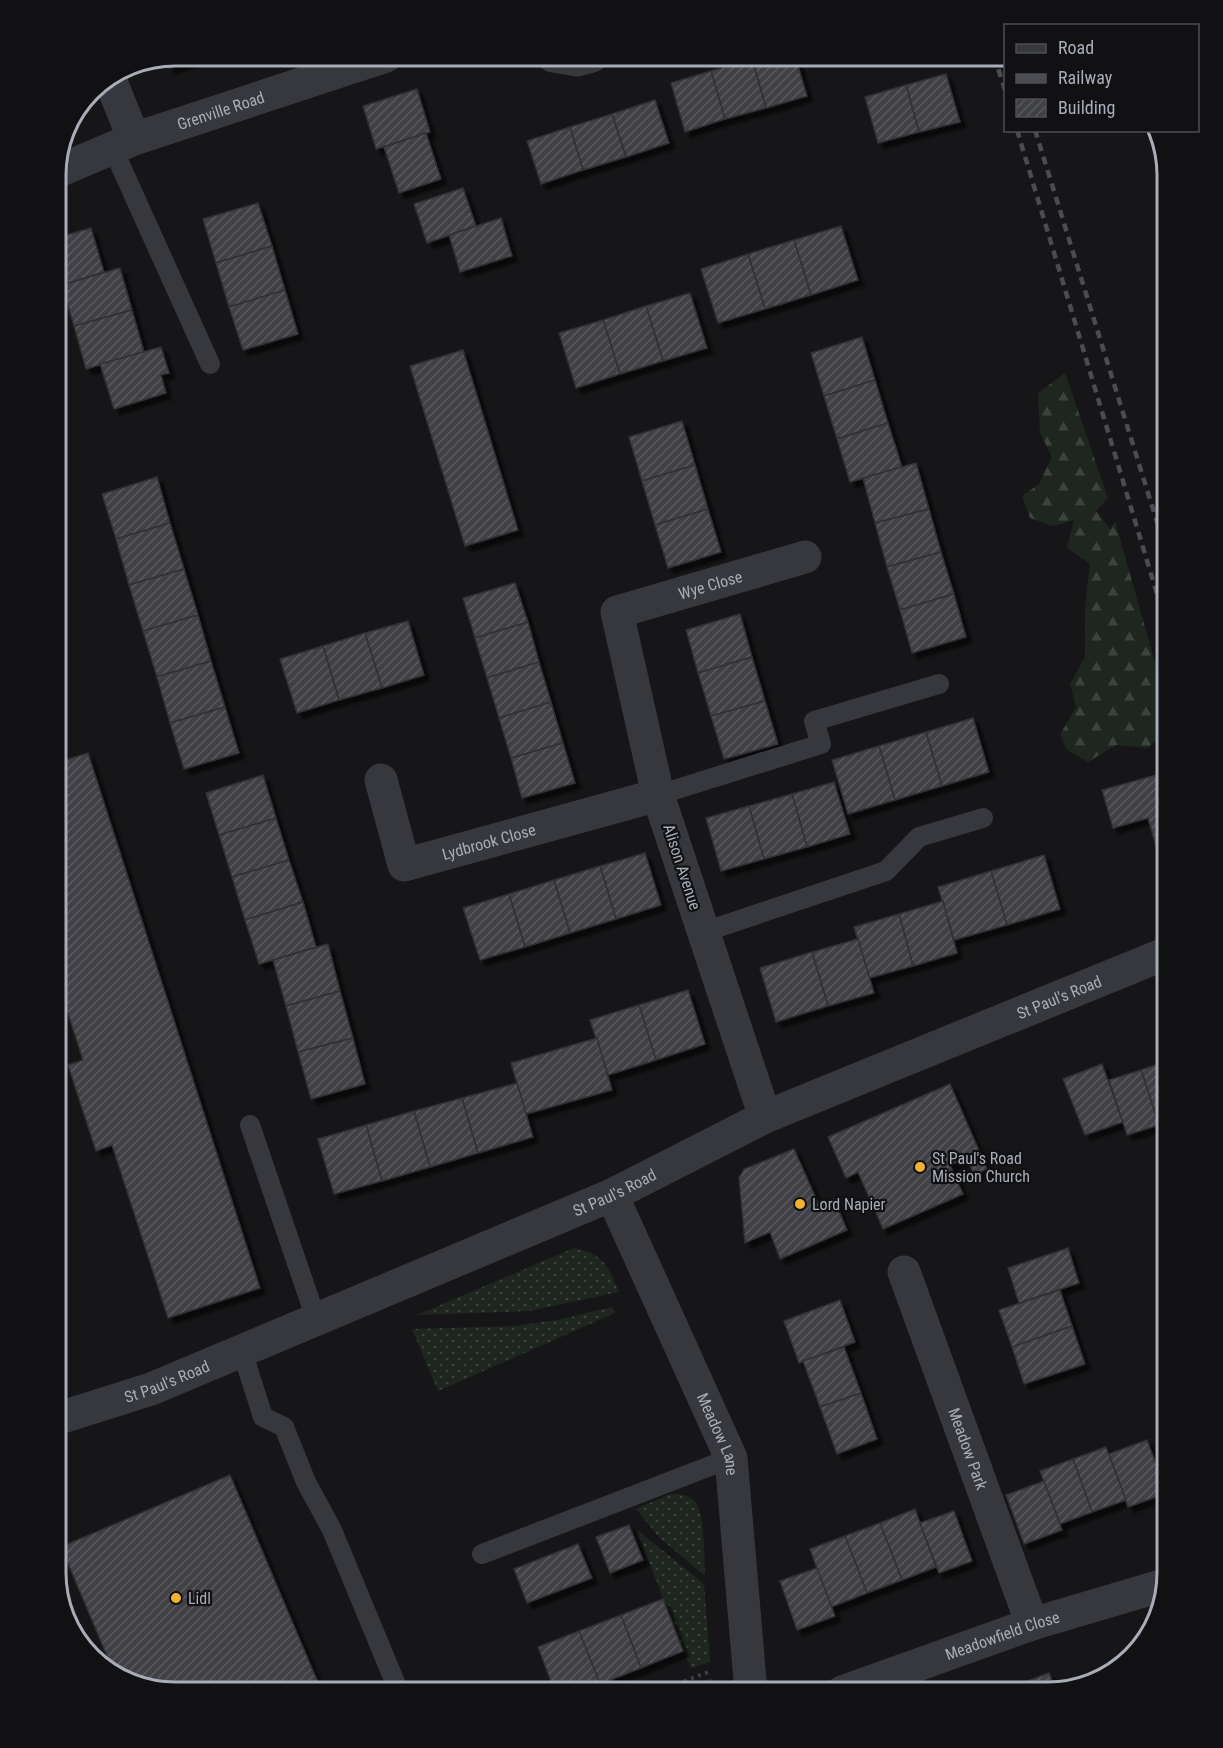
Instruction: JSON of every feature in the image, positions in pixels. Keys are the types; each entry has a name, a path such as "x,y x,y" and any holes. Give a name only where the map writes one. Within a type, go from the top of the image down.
{"street":[{"name":"Grenville Road","path":"66,168 124,144 356,66"},
{"path":"111,86 124,144"},
{"name":"Wye Close","path":"616,612 805,557"},
{"name":"Alison Avenue","path":"616,612 658,795 765,1117"},
{"name":"Lydbrook Close","path":"381,780 404,865 658,795"},
{"name":"St Paul's Road","path":"66,1416 152,1389 612,1195 765,1117 1157,957"},
{"name":"Meadow Lane","path":"612,1195 731,1458 750,1682"},
{"name":"Meadow Park","path":"904,1272 1032,1624"},
{"name":"Meadowfield Close","path":"870,1682 1032,1624 1156,1587"}],"lane":[{"path":"124,144 210,364"},
{"path":"658,795 821,744 814,721 939,684"},
{"path":"704,932 886,871 919,837 983,818"},
{"path":"250,1125 316,1319"},
{"path":"242,1351 263,1418 284,1427 306,1482 332,1530 395,1682"},
{"path":"482,1554 731,1458"}],"path":[{"path":"682,1682 748,1657"}],"green space":[{"path":"1065,373 1108,498 1096,511 1110,529 1115,521 1157,670 1157,739 1148,748 1116,745 1088,762 1067,750 1060,735 1076,707 1070,684 1085,657 1085,607 1090,564 1067,548 1074,520 1053,526 1030,518 1022,496 1039,484 1052,457 1040,433 1038,393"},
{"path":"574,1248 592,1254 604,1262 619,1292 529,1311 417,1315"},
{"path":"612,1307 615,1313 438,1391 412,1329 516,1326 562,1319"},
{"path":"670,1494 688,1497 697,1505 702,1524 705,1576 659,1537 636,1509"},
{"path":"636,1529 704,1584 710,1662 691,1668"}],"building":[{"path":"728,66 754,66 766,108 725,119 711,71"},
{"path":"754,66 798,66 807,96 766,108"},
{"path":"711,71 725,119 685,132 671,83"},
{"path":"946,74 960,122 919,132 906,85"},
{"path":"906,85 919,132 878,143 865,97"},
{"path":"417,89 430,132 376,149 363,106"},
{"path":"655,100 669,143 626,157 612,114"},
{"path":"612,114 626,157 583,170 570,127"},
{"path":"570,127 583,170 541,184 527,141"},
{"path":"426,133 441,179 399,193 384,147"},
{"path":"463,188 476,226 427,243 414,204"},
{"path":"258,203 272,246 216,263 203,219"},
{"path":"501,218 512,256 460,272 449,235"},
{"path":"841,226 858,280 811,295 794,240"},
{"path":"91,228 104,272 66,284 66,235"},
{"path":"794,240 811,295 765,309 748,254"},
{"path":"272,246 285,290 229,307 216,263"},
{"path":"748,254 765,309 718,323 701,269"},
{"path":"120,268 132,310 74,326 66,299 66,284"},
{"path":"285,290 298,334 243,350 229,307"},
{"path":"690,293 707,348 663,361 646,306"},
{"path":"646,306 663,361 620,374 603,320"},
{"path":"132,310 144,352 86,369 74,326"},
{"path":"603,320 620,374 576,388 559,333"},
{"path":"862,337 875,380 824,396 811,353"},
{"path":"161,347 169,373 161,375 166,393 114,409 100,364"},
{"path":"463,350 518,530 465,546 410,366"},
{"path":"875,380 888,423 837,439 824,396"},
{"path":"682,421 695,465 642,481 629,437"},
{"path":"888,423 902,467 850,482 837,439"},
{"path":"916,463 929,509 875,523 863,478"},
{"path":"695,465 708,509 655,525 642,481"},
{"path":"157,477 170,523 116,539 102,494"},
{"path":"708,509 721,552 668,568 655,525"},
{"path":"929,509 941,552 887,567 875,523"},
{"path":"170,523 184,569 129,585 116,539"},
{"path":"941,552 954,594 900,610 887,567"},
{"path":"184,569 198,615 143,631 129,585"},
{"path":"515,583 528,622 475,638 463,598"},
{"path":"954,594 966,637 912,653 900,610"},
{"path":"740,614 752,657 698,673 686,630"},
{"path":"198,615 211,661 157,677 143,631"},
{"path":"408,621 424,675 382,688 365,633"},
{"path":"528,622 539,662 487,678 475,638"},
{"path":"365,633 382,688 339,700 323,646"},
{"path":"323,646 339,700 297,713 280,659"},
{"path":"752,657 765,701 711,716 698,673"},
{"path":"211,661 225,707 170,723 157,677"},
{"path":"539,662 551,702 499,718 487,678"},
{"path":"765,701 778,744 724,759 711,716"},
{"path":"551,702 563,743 511,758 499,718"},
{"path":"225,707 239,753 184,769 170,723"},
{"path":"973,718 989,772 942,786 926,732"},
{"path":"926,732 942,786 895,800 879,746"},
{"path":"563,743 575,783 522,798 511,758"},
{"path":"879,746 895,800 848,814 832,760"},
{"path":"88,753 260,1288 168,1318 112,1145 96,1151 68,1065 83,1060 66,1007 66,760"},
{"path":"263,775 276,818 219,835 206,793"},
{"path":"1157,775 1157,850 1148,818 1113,828 1102,790"},
{"path":"834,782 850,834 807,847 792,794"},
{"path":"792,794 807,847 764,859 749,806"},
{"path":"749,806 764,859 721,871 706,818"},
{"path":"276,818 289,860 232,877 219,835"},
{"path":"645,853 661,905 616,919 600,866"},
{"path":"1044,855 1060,909 1007,925 991,871"},
{"path":"289,860 303,902 245,920 232,877"},
{"path":"600,866 616,919 570,933 554,880"},
{"path":"991,871 1007,925 954,940 938,887"},
{"path":"554,880 570,933 525,947 509,894"},
{"path":"509,894 525,947 480,960 463,908"},
{"path":"943,901 957,953 913,966 899,914"},
{"path":"303,902 316,947 259,964 245,920"},
{"path":"899,914 913,966 869,978 854,927"},
{"path":"858,939 874,993 828,1006 812,952"},
{"path":"328,944 340,991 286,1006 273,960"},
{"path":"812,952 828,1006 776,1022 760,968"},
{"path":"688,990 705,1044 656,1060 639,1005"},
{"path":"340,991 353,1038 298,1052 286,1006"},
{"path":"639,1005 656,1060 608,1075 590,1020"},
{"path":"353,1038 365,1084 311,1099 298,1052"},
{"path":"597,1038 612,1090 526,1114 511,1063"},
{"path":"1102,1064 1123,1122 1085,1135 1063,1079"},
{"path":"1157,1064 1157,1119 1141,1070"},
{"path":"1141,1070 1157,1119 1157,1126 1127,1135 1109,1080"},
{"path":"517,1083 533,1137 478,1153 462,1098"},
{"path":"950,1084 987,1169 974,1175 967,1158 950,1165 963,1194 883,1229 858,1172 846,1178 828,1137"},
{"path":"462,1098 478,1153 430,1167 414,1111"},
{"path":"414,1111 430,1167 382,1181 366,1125"},
{"path":"366,1125 382,1181 334,1194 318,1139"},
{"path":"794,1149 819,1205 834,1199 847,1230 780,1259 770,1232 745,1243 739,1178 744,1169"},
{"path":"1068,1248 1079,1283 1019,1303 1008,1268"},
{"path":"1060,1290 1072,1326 1012,1347 999,1310"},
{"path":"840,1300 855,1342 799,1363 784,1321"},
{"path":"1072,1326 1085,1364 1024,1384 1012,1347"},
{"path":"844,1347 861,1393 820,1407 803,1361"},
{"path":"861,1393 877,1439 837,1454 820,1407"},
{"path":"1147,1440 1157,1466 1157,1497 1128,1507 1109,1454"},
{"path":"1106,1447 1126,1500 1092,1512 1073,1459"},
{"path":"1073,1459 1092,1512 1060,1524 1040,1471"},
{"path":"230,1475 318,1682 168,1682 127,1671 108,1658 66,1559 66,1545"},
{"path":"1044,1481 1062,1530 1024,1544 1006,1495"},
{"path":"915,1509 936,1567 902,1580 880,1523"},
{"path":"954,1511 972,1561 939,1573 920,1523"},
{"path":"880,1523 902,1580 867,1593 845,1536"},
{"path":"629,1525 643,1560 610,1573 596,1537"},
{"path":"845,1536 867,1593 831,1607 810,1549"},
{"path":"578,1544 592,1578 527,1603 514,1569"},
{"path":"817,1568 835,1616 797,1630 780,1581"},
{"path":"663,1599 683,1651 641,1668 621,1615"},
{"path":"621,1615 641,1668 605,1682 599,1682 579,1631"},
{"path":"579,1631 599,1682 551,1682 538,1647"},
{"path":"1049,1673 1053,1682 1048,1682 1025,1682"}],"railway":[{"path":"997,66 1004,87"},
{"path":"1018,132 1157,594"},
{"path":"1036,132 1157,522"}],"place":[{"name":"St Paul's Road Mission Church","path":"920,1167"},
{"name":"Lord Napier","path":"800,1204"},
{"name":"Lidl","path":"176,1598"}]}
